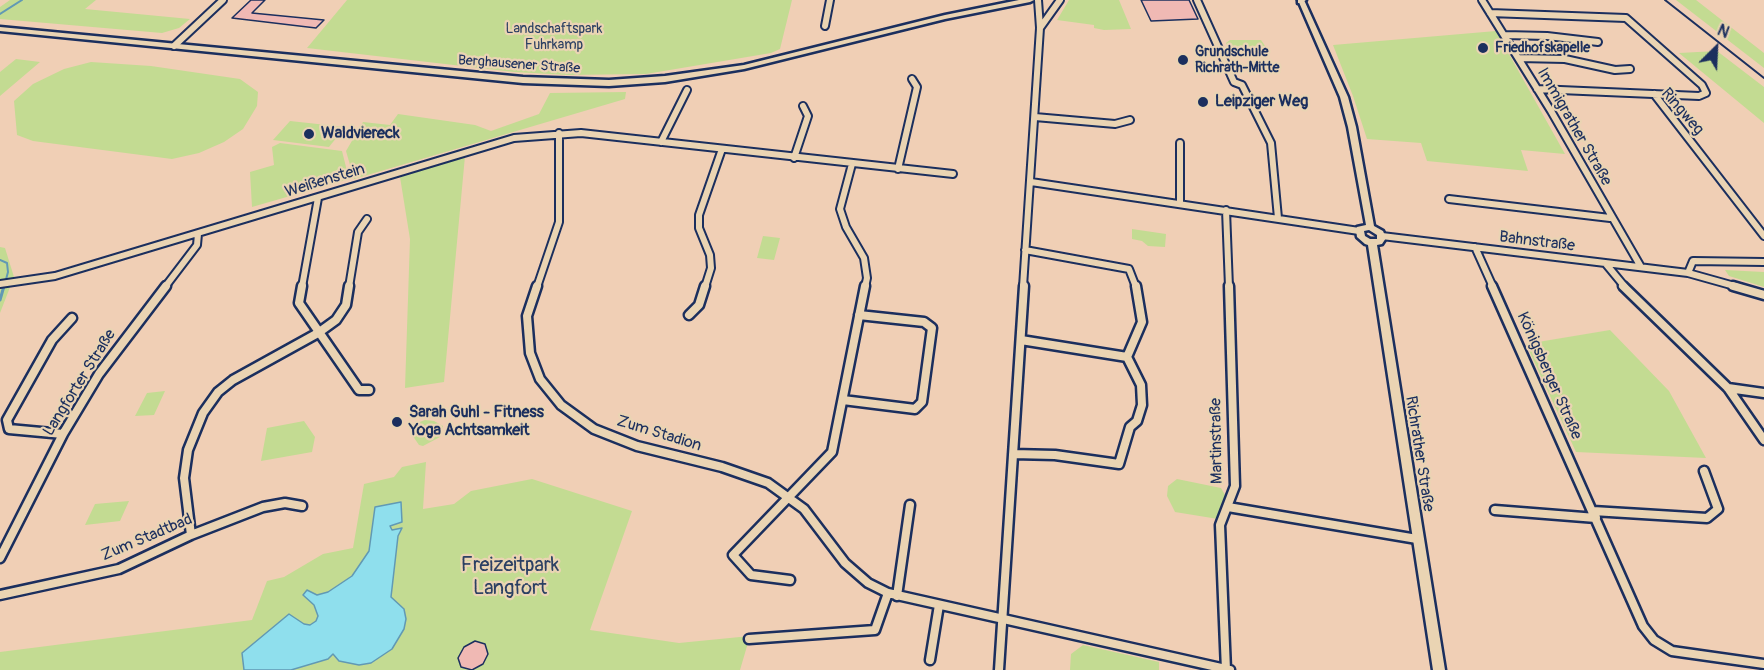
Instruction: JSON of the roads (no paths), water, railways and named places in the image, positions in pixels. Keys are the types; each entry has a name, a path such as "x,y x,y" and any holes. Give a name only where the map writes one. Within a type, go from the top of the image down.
{"main road":[{"name":"Berghausener Straße","path":"0,29 569,83 648,81 744,67 945,17 1030,0"}],"street":[{"path":"174,46 223,0"},
{"path":"825,26 830,0"},
{"path":"999,670 1035,117 1040,28 1038,0"},
{"path":"1040,28 1060,0"},
{"path":"1197,0 1234,82 1242,85 1271,143 1278,218"},
{"path":"1301,0 1344,96 1352,126 1370,227"},
{"name":"Immigrather Straße","path":"1482,0 1519,58 1610,218 1641,267"},
{"path":"1490,13 1626,18 1689,73 1706,93 1699,96 1654,94"},
{"path":"1504,35 1548,36 1598,42"},
{"path":"1519,58 1565,59 1615,70 1630,69"},
{"path":"898,169 917,87 912,78"},
{"name":"Ringweg","path":"1537,89 1654,94 1764,236"},
{"path":"661,142 687,90"},
{"path":"794,158 808,116 803,106"},
{"path":"1035,117 1115,124 1130,120"},
{"name":"Weißenstein","path":"0,284 55,276 514,138 560,133 952,174"},
{"name":"Zum Stadion","path":"560,133 559,222 527,316 530,353 540,379 561,405 594,429 637,446 748,475 790,497 804,509 846,562 868,583 893,595 1004,617 1228,670"},
{"path":"1180,143 1180,203"},
{"path":"688,315 699,305 711,268 710,255 699,228 699,215 722,150"},
{"path":"790,580 751,575 733,555 832,452 867,278 864,258 846,228 840,209 852,164"},
{"path":"1031,182 1359,231 1370,227 1382,236 1379,242 1372,242 1361,237 1359,231"},
{"path":"318,198 298,303 359,390 369,390"},
{"path":"1449,199 1610,218"},
{"name":"Martinstraße","path":"1226,210 1235,478 1228,507 1220,525 1228,670"},
{"path":"191,535 184,478 188,450 203,413 218,393 233,380 318,333 336,320 346,305 358,232 367,219"},
{"name":"Langforter Straße","path":"0,558 63,434 105,366 197,245 198,234"},
{"name":"Bahnstraße","path":"1382,236 1688,273 1764,295"},
{"name":"Richrather Straße","path":"1372,242 1439,670"},
{"name":"Königsberger Straße","path":"1475,248 1643,626 1654,640 1672,651 1764,664"},
{"path":"1013,454 1055,455 1119,464 1130,427 1137,421 1142,405 1141,385 1127,357 1142,322 1135,279 1129,269 1025,250"},
{"path":"1688,273 1693,261 1764,262"},
{"path":"1606,264 1620,283 1728,388 1764,440"},
{"path":"843,400 915,408 922,402 932,328 924,322 860,315"},
{"path":"63,434 9,429 7,420 52,340 72,318"},
{"path":"1021,340 1127,357"},
{"path":"1728,388 1764,393"},
{"path":"1494,510 1707,518 1715,514 1718,509 1704,471"},
{"name":"Zum Stadtbad","path":"0,595 119,569 191,535 263,507 285,503 303,506"},
{"path":"748,639 874,630 893,595 910,505"},
{"path":"1228,507 1417,539"},
{"path":"930,660 939,605"}],"water":[{"path":"401,502 402,522 390,526 392,530 402,528 398,536 391,597 404,609 406,619 404,629 392,649 371,663 359,665 339,661 333,654 328,659 291,670 244,670 242,653 289,614 304,624 310,625 316,621 318,616 314,605 303,595 307,590 317,595 328,592 352,576 369,551 375,507"}],"waterway":[{"path":"0,14 22,0"},
{"path":"0,260 7,263 8,272 4,287"},
{"path":"0,300 4,286"}],"railway":[{"path":"1665,0 1764,78"}],"place":[{"name":"Friedhofskapelle","path":"1483,48"},
{"name":"Grundschule Richrath-Mitte","path":"1183,60"},
{"name":"Leipziger Weg","path":"1203,102"},
{"name":"Waldviereck","path":"309,134"},
{"name":"Sarah Guhl - Fitness Yoga Achtsamkeit","path":"397,422"}],"park label":[{"name":"Landschaftspark Fuhrkamp","path":"554,38"},
{"name":"Freizeitpark Langfort","path":"510,578"}]}
